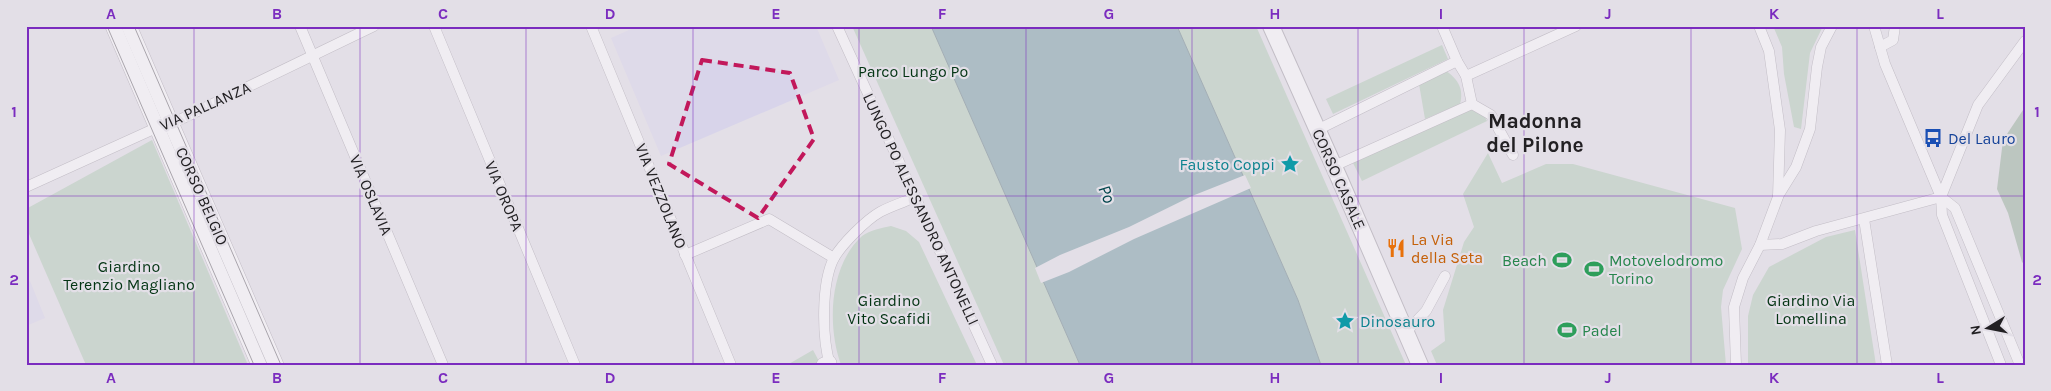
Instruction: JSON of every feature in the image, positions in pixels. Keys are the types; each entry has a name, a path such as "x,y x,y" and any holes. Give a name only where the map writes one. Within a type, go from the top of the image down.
{"main road":[{"name":"CORSO BELGIO","path":"113,26 259,365"},
{"name":"CORSO BELGIO","path":"129,26 276,365"},
{"name":"CORSO CASALE","path":"1271,26 1420,365"}],"street":[{"name":"VIA OSLAVIA","path":"300,26 443,365"},
{"name":"VIA PALLANZA","path":"31,186 156,128 171,124 374,26"},
{"name":"VIA OROPA","path":"434,26 575,365"},
{"name":"VIA VEZZOLANO","path":"591,26 731,365"},
{"name":"LUNGO PO ALESSANDRO ANTONELLI","path":"838,26 992,365"},
{"path":"1442,26 1457,61 1466,76 1472,104 1491,115 1513,155"},
{"path":"1466,76 1576,26"},
{"path":"1759,26 1769,51 1780,130 1778,197"},
{"path":"1736,365 1734,307 1743,278 1760,245 1778,197 1796,167 1810,129 1819,54 1832,26"},
{"path":"1874,26 1885,64 1941,197 1942,215 2001,365"},
{"path":"1880,47 1893,40 1895,26"},
{"path":"1941,197 1978,105 2025,41"},
{"path":"1317,130 1457,61"},
{"path":"1334,166 1472,104"},
{"path":"828,364 824,310 834,258 854,233 879,212 916,197"},
{"path":"1760,245 1782,244 1816,231 1941,197"},
{"path":"1941,197 1955,208 2020,365"},
{"path":"686,255 769,219 834,258"},
{"path":"1864,219 1887,365"},
{"path":"1406,333 1426,311 1446,276"}],"highlighted area":[{"path":"702,60 790,73 814,139 758,218 669,164"}],"shaded area":[{"path":"638,26 816,26 839,80 661,156 611,38"},
{"path":"30,281 45,318 26,326 26,283"}],"green space":[{"name":"Parco Lungo Po","path":"852,26 931,26 1080,365 1004,365"},
{"path":"1177,26 1256,26 1406,365 1321,365 1298,300"},
{"path":"1773,26 1823,26 1810,53 1801,129 1794,127 1784,74 1782,47"},
{"path":"1442,45 1448,59 1333,114 1326,99"},
{"path":"1446,71 1454,77 1459,85 1461,94 1460,104 1425,119 1419,84"},
{"path":"2025,107 2025,265 2022,262 2008,213 1997,189 2003,140"},
{"path":"1470,109 1485,117 1487,121 1362,181 1353,163"},
{"name":"Giardino Terenzio Magliano","path":"152,140 248,365 86,365 26,227 26,209"},
{"name":"Motovelodromo Torino","path":"1488,153 1502,183 1546,164 1573,164 1735,208 1742,249 1723,290 1721,307 1726,365 1437,365 1431,351 1445,341 1443,310 1464,242 1474,227 1463,194"},
{"name":"Giardino Vito Scafidi","path":"891,226 906,231 919,242 977,365 841,365 834,333 833,315 837,280 843,263 851,249 862,236"},
{"name":"Giardino Via Lomellina","path":"1855,230 1876,365 1748,365 1748,316 1753,295 1769,267 1826,237"},
{"path":"813,350 821,365 787,365"}],"water":[{"name":"Po","path":"931,26 1177,26 1298,300 1321,365 1080,365"}],"pier":[{"path":"1245,175 1251,188 1134,239 1069,272 1041,283 1035,268 1060,255 1129,227 1192,196"}],"tram line":[{"path":"107,26 254,365"},
{"path":"134,26 281,365"}],"place":[{"name":"Del Lauro","path":"1933,138"},
{"name":"Fausto Coppi","path":"1290,164"},
{"name":"La Via della Seta","path":"1396,248"},
{"name":"Beach","path":"1562,260"},
{"name":"Motovelodromo Torino","path":"1594,269"},
{"name":"Dinosauro","path":"1345,321"},
{"name":"Padel","path":"1567,330"}],"district":[{"name":"Madonna del Pilone","path":"1535,133"}]}
